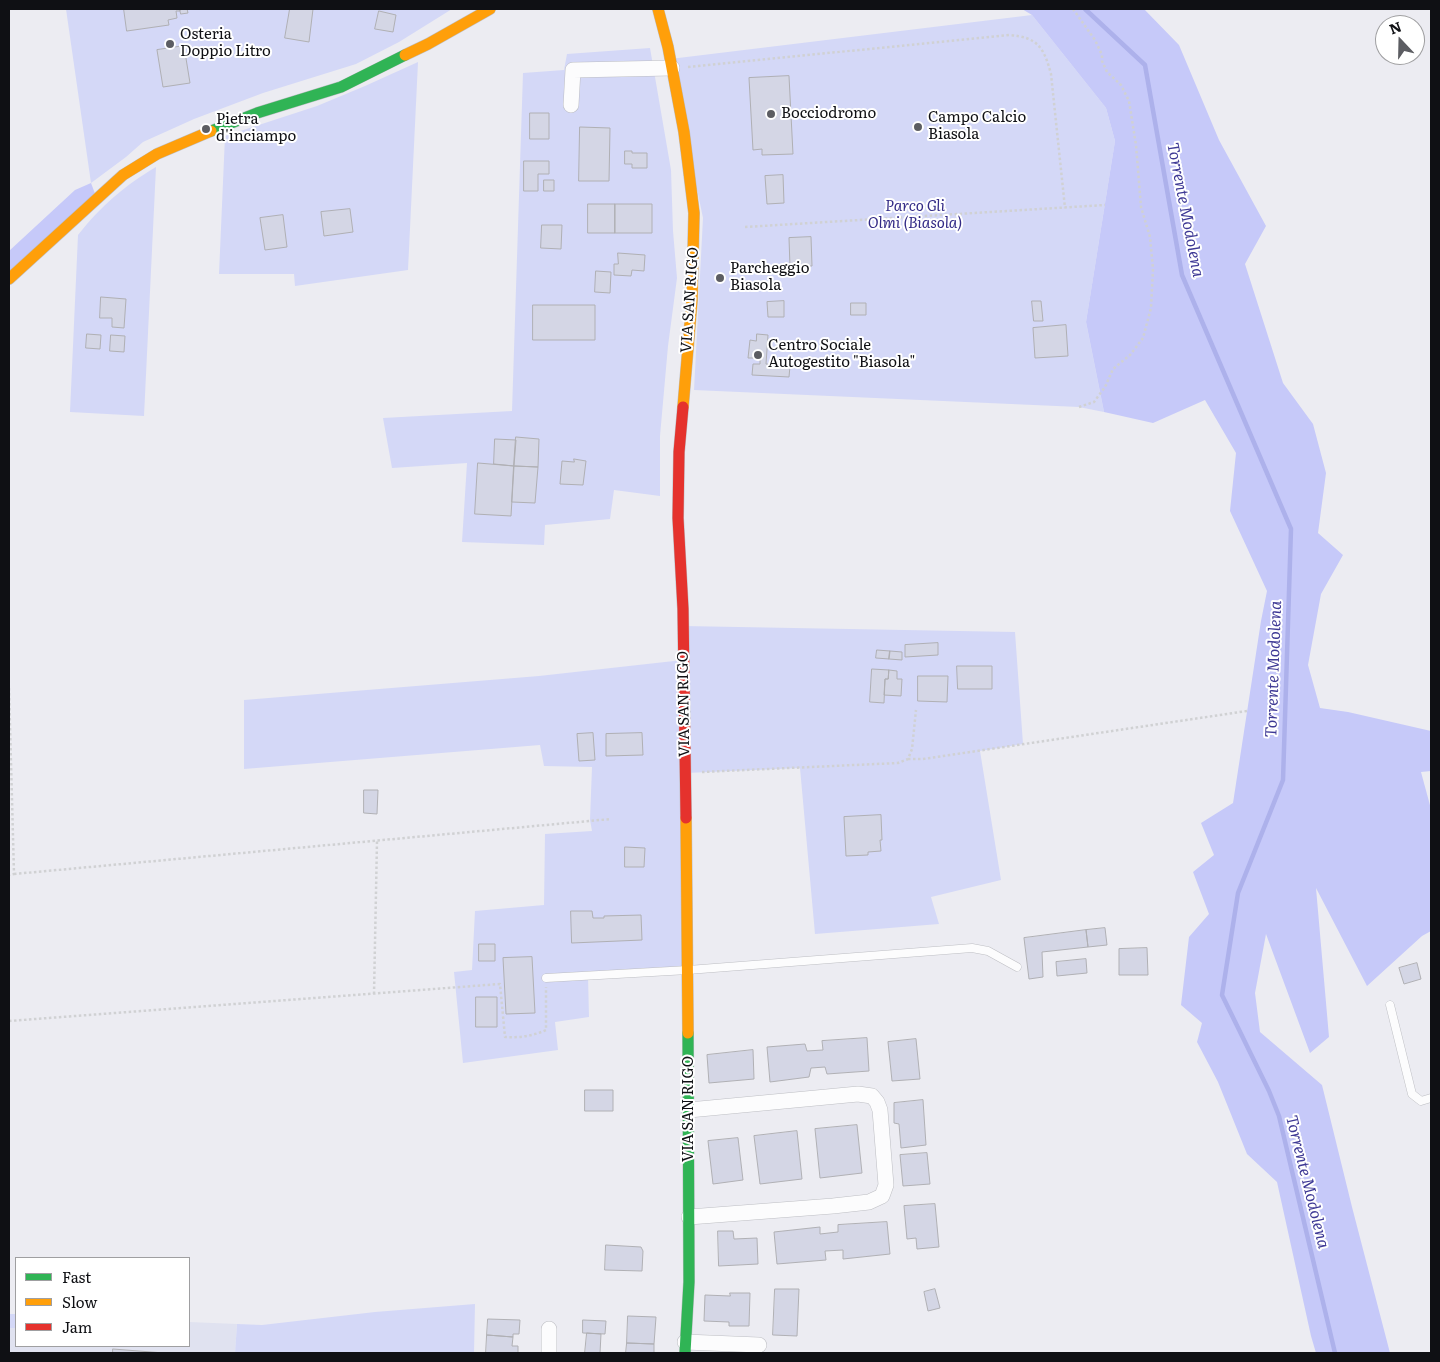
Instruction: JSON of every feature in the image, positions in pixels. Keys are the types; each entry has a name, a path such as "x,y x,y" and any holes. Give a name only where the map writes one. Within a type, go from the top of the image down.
{"street":[{"path":"9,279 123,175 157,154 257,113 341,86 428,44 490,9"},
{"name":"VIA SAN RIGO","path":"658,9 684,132 694,213 692,300 679,462 678,518 683,609 688,970 689,1282 685,1348 759,1345"},
{"path":"571,105 573,70 672,68"},
{"path":"689,1110 858,1094 872,1096 878,1102 880,1110 886,1185 882,1196 869,1202 689,1217"},
{"path":"548,1353 549,1329"}],"lane":[{"path":"546,978 688,970 972,948 988,951 1017,967"},
{"path":"1390,1005 1412,1094 1421,1101 1431,1098"}],"path":[{"path":"1073,9 1095,40 1107,72 1121,84 1129,100 1136,145 1141,207 1150,237 1153,269 1151,308 1143,338 1130,355 1113,369 1105,386 1094,402 1079,407"},
{"path":"672,68 1000,36 1023,36 1033,40 1040,48 1047,58 1052,74 1065,208"},
{"path":"745,227 1105,205"},
{"path":"9,688 14,874"},
{"path":"908,759 912,749 916,710"},
{"path":"685,773 898,763 908,759 923,759 1247,711"},
{"path":"9,875 611,819"},
{"path":"374,994 377,841"},
{"path":"9,1021 500,984 505,1037 516,1038 546,1030 546,978"}],"shaded area":[{"path":"1022,9 1144,9 1179,45 1219,140 1266,226 1245,264 1283,383 1313,424 1326,473 1318,533 1343,555 1321,594 1308,665 1320,708 1348,712 1431,731 1431,771 1421,772 1431,809 1431,931 1422,936 1367,986 1316,888 1329,1037 1310,1053 1266,934 1255,993 1260,1032 1322,1085 1390,1353 1316,1353 1277,1182 1247,1154 1218,1082 1197,1042 1202,1023 1181,1005 1189,937 1209,914 1193,872 1214,855 1201,823 1233,803 1267,591 1230,511 1236,453 1205,400 1153,423 1104,412 1086,322 1115,141 1106,108 1032,15"},
{"path":"91,183 97,199 9,281 9,251 75,190"},
{"path":"190,1322 237,1324 235,1353 9,1353 9,1328 15,1328 15,1347 190,1347"}],"green space":[{"path":"66,9 452,9 399,42 356,64 263,93 194,119 143,142 91,183"},
{"name":"Parco Gli Olmi (Biasola)","path":"1032,15 1106,108 1115,141 1086,322 1104,412 1079,407 694,390 703,218 670,59"},
{"path":"650,48 671,170 677,278 668,346 660,436 660,496 614,490 610,519 545,525 544,545 462,542 467,463 392,468 383,418 512,411 523,73 564,70 567,54"},
{"path":"418,62 408,270 295,286 294,274 219,274 225,136 317,106"},
{"path":"156,167 144,416 70,412 78,235 114,197"},
{"path":"683,626 1015,632 1023,744 980,751 1001,880 931,897 939,924 815,934 800,768 686,773 688,970 588,976 589,1017 555,1022 558,1050 463,1063 454,972 472,970 475,911 544,905 545,834 592,831 590,820 592,767 544,766 540,745 244,769 244,700 539,676 683,660"},
{"path":"475,1304 474,1353 235,1353 237,1324 262,1325 375,1312"},
{"path":"9,1314 15,1314 15,1328 9,1328"}],"building":[{"path":"124,9 180,9 180,11 176,11 177,18 168,20 169,25 127,31"},
{"path":"180,9 187,9 188,13 181,14"},
{"path":"290,9 313,9 309,42 285,38"},
{"path":"379,11 396,15 393,32 375,29"},
{"path":"184,46 190,83 163,87 157,50"},
{"name":"Bocciodromo","path":"789,76 793,154 762,155 762,149 753,150 749,78"},
{"path":"530,113 549,113 549,139 530,139"},
{"path":"580,127 610,128 609,181 579,181"},
{"path":"625,151 647,153 647,168 632,168 632,164 625,164"},
{"path":"524,161 549,161 549,174 538,174 538,191 524,191"},
{"path":"783,175 784,203 767,204 765,176"},
{"path":"544,180 554,180 554,191 544,191"},
{"path":"588,204 615,204 615,233 588,233"},
{"path":"615,204 652,204 652,233 615,233"},
{"path":"350,209 353,232 324,236 321,212"},
{"path":"283,215 287,247 265,250 260,218"},
{"path":"542,225 562,225 561,249 541,248"},
{"path":"811,237 812,266 790,267 789,238"},
{"path":"618,253 645,255 644,271 632,270 631,276 614,275 614,264 618,264"},
{"path":"596,271 611,272 610,293 595,292"},
{"path":"101,297 126,299 124,328 112,327 112,318 100,318"},
{"path":"784,301 784,317 768,317 767,302"},
{"path":"1032,301 1041,301 1043,321 1034,321"},
{"path":"851,303 866,303 866,315 851,315"},
{"path":"533,305 595,305 595,340 533,340"},
{"path":"1066,325 1068,356 1035,358 1033,328"},
{"path":"87,334 101,335 100,349 86,348"},
{"name":"Centro Sociale Autogestito \"Biasola\"","path":"757,334 768,335 766,364 790,366 789,377 752,375 753,364 760,364 760,358 748,358 750,340 756,341"},
{"path":"111,335 125,336 124,352 110,351"},
{"path":"516,437 539,439 538,467 514,466"},
{"path":"495,439 516,440 514,466 494,464"},
{"path":"574,459 586,461 583,485 560,484 562,461 574,462"},
{"path":"478,463 514,466 511,516 475,514"},
{"path":"514,466 538,467 535,503 512,502"},
{"path":"938,643 938,655 905,657 905,645"},
{"path":"877,650 890,651 889,659 876,658"},
{"path":"890,651 902,652 902,660 889,659"},
{"path":"957,666 992,666 992,689 958,689"},
{"path":"872,669 889,670 888,679 885,679 884,703 870,702"},
{"path":"889,670 897,671 897,679 902,679 901,696 884,695 885,679 888,679"},
{"path":"918,676 948,676 947,702 918,701"},
{"path":"593,733 595,760 579,761 577,734"},
{"path":"642,733 643,755 606,756 606,734"},
{"path":"364,790 378,790 377,814 364,813"},
{"path":"881,815 881,851 868,852 868,855 846,856 844,817"},
{"path":"625,847 645,848 644,867 625,867"},
{"path":"571,911 592,911 593,918 641,915 642,940 572,943"},
{"path":"1105,928 1107,945 1088,947 1086,930"},
{"path":"1086,930 1088,947 1042,952 1043,977 1029,979 1024,938"},
{"path":"479,944 495,944 495,961 479,961"},
{"path":"1147,948 1148,975 1119,975 1119,949"},
{"path":"532,957 535,1013 506,1014 503,958"},
{"path":"1086,959 1087,973 1057,976 1056,962"},
{"path":"1417,963 1421,979 1404,984 1399,968"},
{"path":"476,997 497,997 497,1027 476,1027"},
{"path":"867,1038 869,1071 827,1074 825,1067 811,1068 809,1077 770,1082 767,1047 805,1044 807,1051 823,1050 822,1041"},
{"path":"916,1039 920,1079 892,1081 888,1042"},
{"path":"753,1050 754,1079 709,1083 707,1055"},
{"path":"585,1090 613,1090 613,1111 585,1111"},
{"path":"923,1100 926,1145 901,1148 899,1124 894,1123 894,1103"},
{"path":"857,1125 862,1173 820,1178 815,1129"},
{"path":"797,1131 802,1179 760,1184 754,1136"},
{"path":"738,1138 743,1180 713,1184 708,1141"},
{"path":"927,1153 930,1184 903,1186 900,1155"},
{"path":"935,1204 939,1247 917,1249 916,1238 907,1239 904,1206"},
{"path":"887,1222 890,1254 843,1259 843,1250 825,1251 826,1260 777,1264 774,1232 820,1227 820,1234 838,1232 838,1225"},
{"path":"718,1231 733,1231 734,1239 757,1238 758,1264 719,1266"},
{"path":"606,1245 641,1247 643,1251 642,1271 605,1270"},
{"path":"775,1289 799,1289 797,1336 773,1335"},
{"path":"935,1289 940,1308 928,1311 924,1292"},
{"path":"730,1293 750,1293 749,1326 729,1326 729,1322 704,1321 705,1295 730,1296"},
{"path":"628,1316 656,1317 654,1344 627,1343"},
{"path":"488,1319 520,1320 519,1334 513,1334 513,1337 487,1335"},
{"path":"583,1320 606,1321 605,1334 583,1333"},
{"path":"587,1333 601,1334 600,1353 585,1353"},
{"path":"487,1335 513,1337 512,1346 518,1346 518,1353 486,1353"},
{"path":"627,1343 654,1344 654,1353 626,1353"},
{"path":"113,1349 164,1353 113,1353"}],"waterway":[{"name":"Torrente Modolena","path":"1085,9 1145,65 1182,275 1291,529 1283,780 1238,893 1222,995 1269,1091 1279,1116 1335,1353"}],"traffic: fast":[{"path":"211,131 257,113 341,87 405,55"},
{"path":"685,1353 689,1282 688,1033"}],"traffic: slow":[{"path":"405,55 490,9"},
{"path":"658,9 668,47 684,132 694,213 692,300 683,407"},
{"path":"9,279 123,175 157,154 211,131"},
{"path":"686,818 688,1033"}],"traffic: jam":[{"path":"683,407 679,452 678,518 683,609 686,818"}],"place":[{"name":"Osteria Doppio Litro","path":"170,44"},
{"name":"Bocciodromo","path":"771,114"},
{"name":"Campo Calcio Biasola","path":"918,127"},
{"name":"Pietra d'inciampo","path":"206,129"},
{"name":"Parcheggio Biasola","path":"720,278"},
{"name":"Centro Sociale Autogestito \"Biasola\"","path":"758,355"}]}
